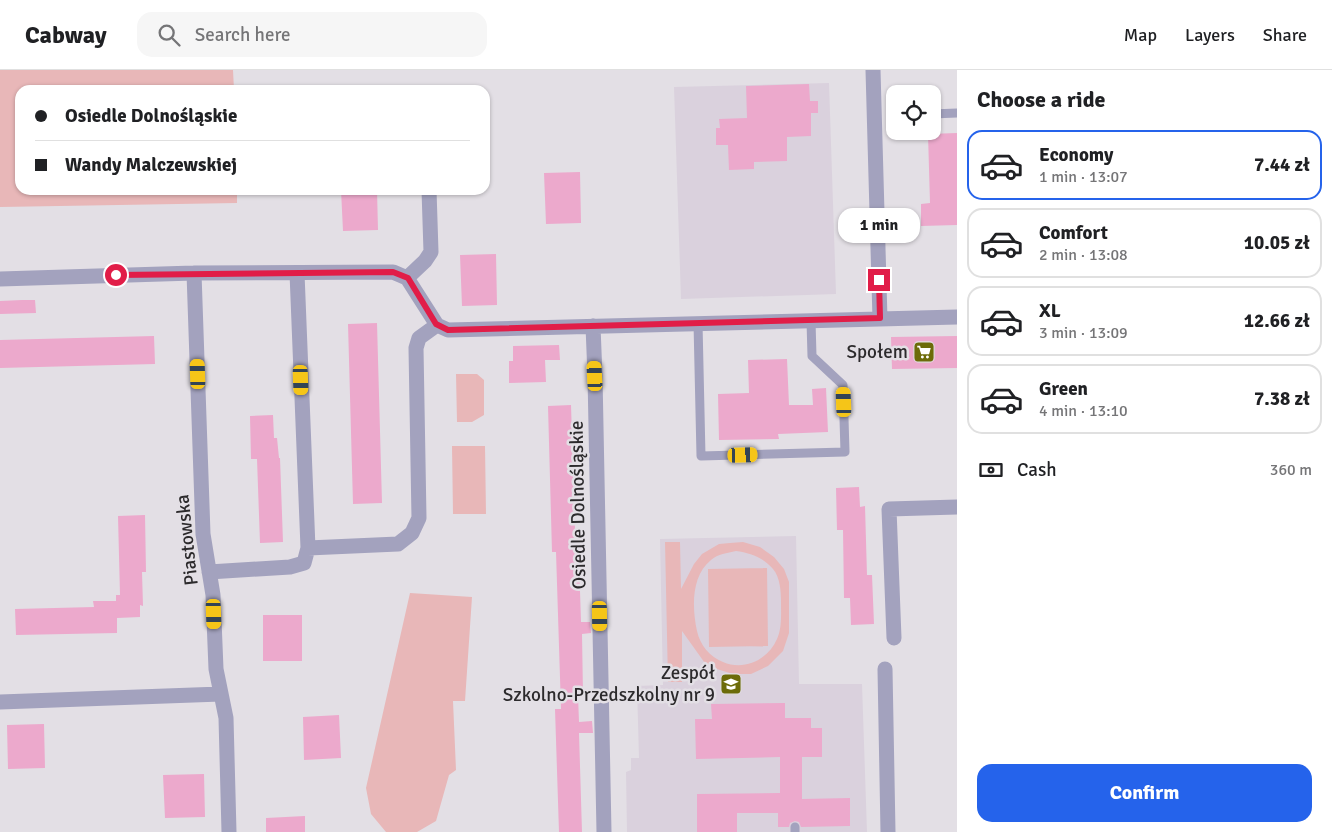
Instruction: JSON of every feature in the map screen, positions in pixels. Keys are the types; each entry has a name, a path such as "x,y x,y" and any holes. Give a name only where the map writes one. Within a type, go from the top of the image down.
{"street":[{"path":"873,70 880,318"},
{"path":"408,278 425,261 430,252 429,195"},
{"path":"0,279 194,273 393,272 408,278 436,324 448,330 957,317"},
{"name":"Piastowska","path":"194,273 203,534 213,596 216,669 226,718 228,832"},
{"path":"209,572 290,567 304,563 308,548 297,273"},
{"path":"308,548 398,544 412,533 418,518 416,348 419,338 436,324"},
{"name":"Osiedle Dolnośląskie","path":"593,326 604,832"},
{"path":"894,638 889,509 957,507"},
{"path":"885,669 888,832"},
{"path":"0,702 220,694"}],"lane":[{"path":"941,114 957,113"},
{"path":"698,323 701,456 845,452 843,385 812,356 811,321"}],"shaded area":[{"path":"0,70 233,70 234,85 15,85 15,195 237,195 237,203 0,207"},
{"path":"829,83 836,294 681,299 674,87"},
{"path":"456,374 477,374 484,380 484,415 472,422 457,422"},
{"path":"452,446 485,446 486,514 453,514"},
{"name":"Zespół Szkolno-Przedszkolny nr 9","path":"796,536 799,684 862,684 867,832 627,832 626,772 631,770 631,758 639,758 637,686 663,685 660,539"},
{"path":"665,542 680,542 681,589 694,564 702,554 719,544 743,542 760,547 774,557 784,569 789,582 789,633 783,651 768,666 751,674 733,674 707,666 682,631 682,682 668,682","holes":["736,551 751,554 769,565 779,580 781,598 779,635 773,646 768,653 754,662 739,665 718,660 703,646 698,636 694,612 696,583 704,567 714,558"]},
{"path":"767,568 768,646 709,647 708,569"},
{"path":"410,593 472,597 465,701 453,701 456,770 449,775 436,821 417,832 386,832 371,814 366,788"}],"building":[{"path":"809,84 810,101 818,101 818,113 811,113 811,136 787,137 787,161 754,162 754,169 729,170 728,145 716,145 716,128 720,128 719,119 747,118 746,86"},
{"path":"957,133 957,225 921,226 921,204 930,203 928,140 941,140 941,134"},
{"path":"580,172 581,223 546,224 544,173"},
{"path":"341,195 377,195 378,230 343,231"},
{"path":"496,254 497,305 462,306 460,255"},
{"path":"35,300 36,313 0,314 0,301"},
{"path":"377,323 382,503 353,504 348,324"},
{"path":"154,336 155,364 0,368 0,340"},
{"name":"Społem","path":"957,336 957,368 892,369 891,337"},
{"path":"559,345 560,360 545,360 546,382 509,383 509,361 513,361 513,346"},
{"path":"787,359 789,405 813,405 812,389 826,388 828,432 778,434 779,439 719,440 718,394 749,393 748,360"},
{"path":"571,405 575,529 578,529 581,622 590,622 591,633 582,634 583,695 578,696 579,722 592,721 593,733 579,733 582,832 559,832 555,709 561,709 556,552 552,552 548,406"},
{"path":"273,415 274,438 277,438 280,458 283,542 260,543 257,459 251,459 250,416"},
{"path":"859,487 860,507 865,506 867,575 872,575 874,624 851,625 850,598 844,598 843,530 837,530 836,488"},
{"path":"145,515 146,572 142,572 143,606 140,605 140,617 117,618 117,633 16,635 15,609 94,607 93,601 116,601 116,595 120,595 118,516"},
{"path":"263,615 302,615 302,661 263,661"},
{"path":"785,703 785,718 811,718 811,728 822,728 822,757 802,757 802,799 850,798 850,826 801,827 799,822 795,821 790,823 789,827 778,827 778,813 737,813 737,832 697,832 697,794 780,793 780,757 696,759 695,719 712,719 711,704"},
{"path":"339,715 341,758 304,760 303,717"},
{"path":"44,724 45,768 8,769 7,725"},
{"path":"204,774 205,817 165,818 163,775"},
{"path":"305,816 305,832 266,832 266,818"}],"place":[{"name":"Społem","path":"924,352"},
{"name":"Zespół Szkolno-Przedszkolny nr 9","path":"731,684"}],"route":[{"path":"116,275 393,272 408,278 436,324 448,330 880,318 879,280"}]}
